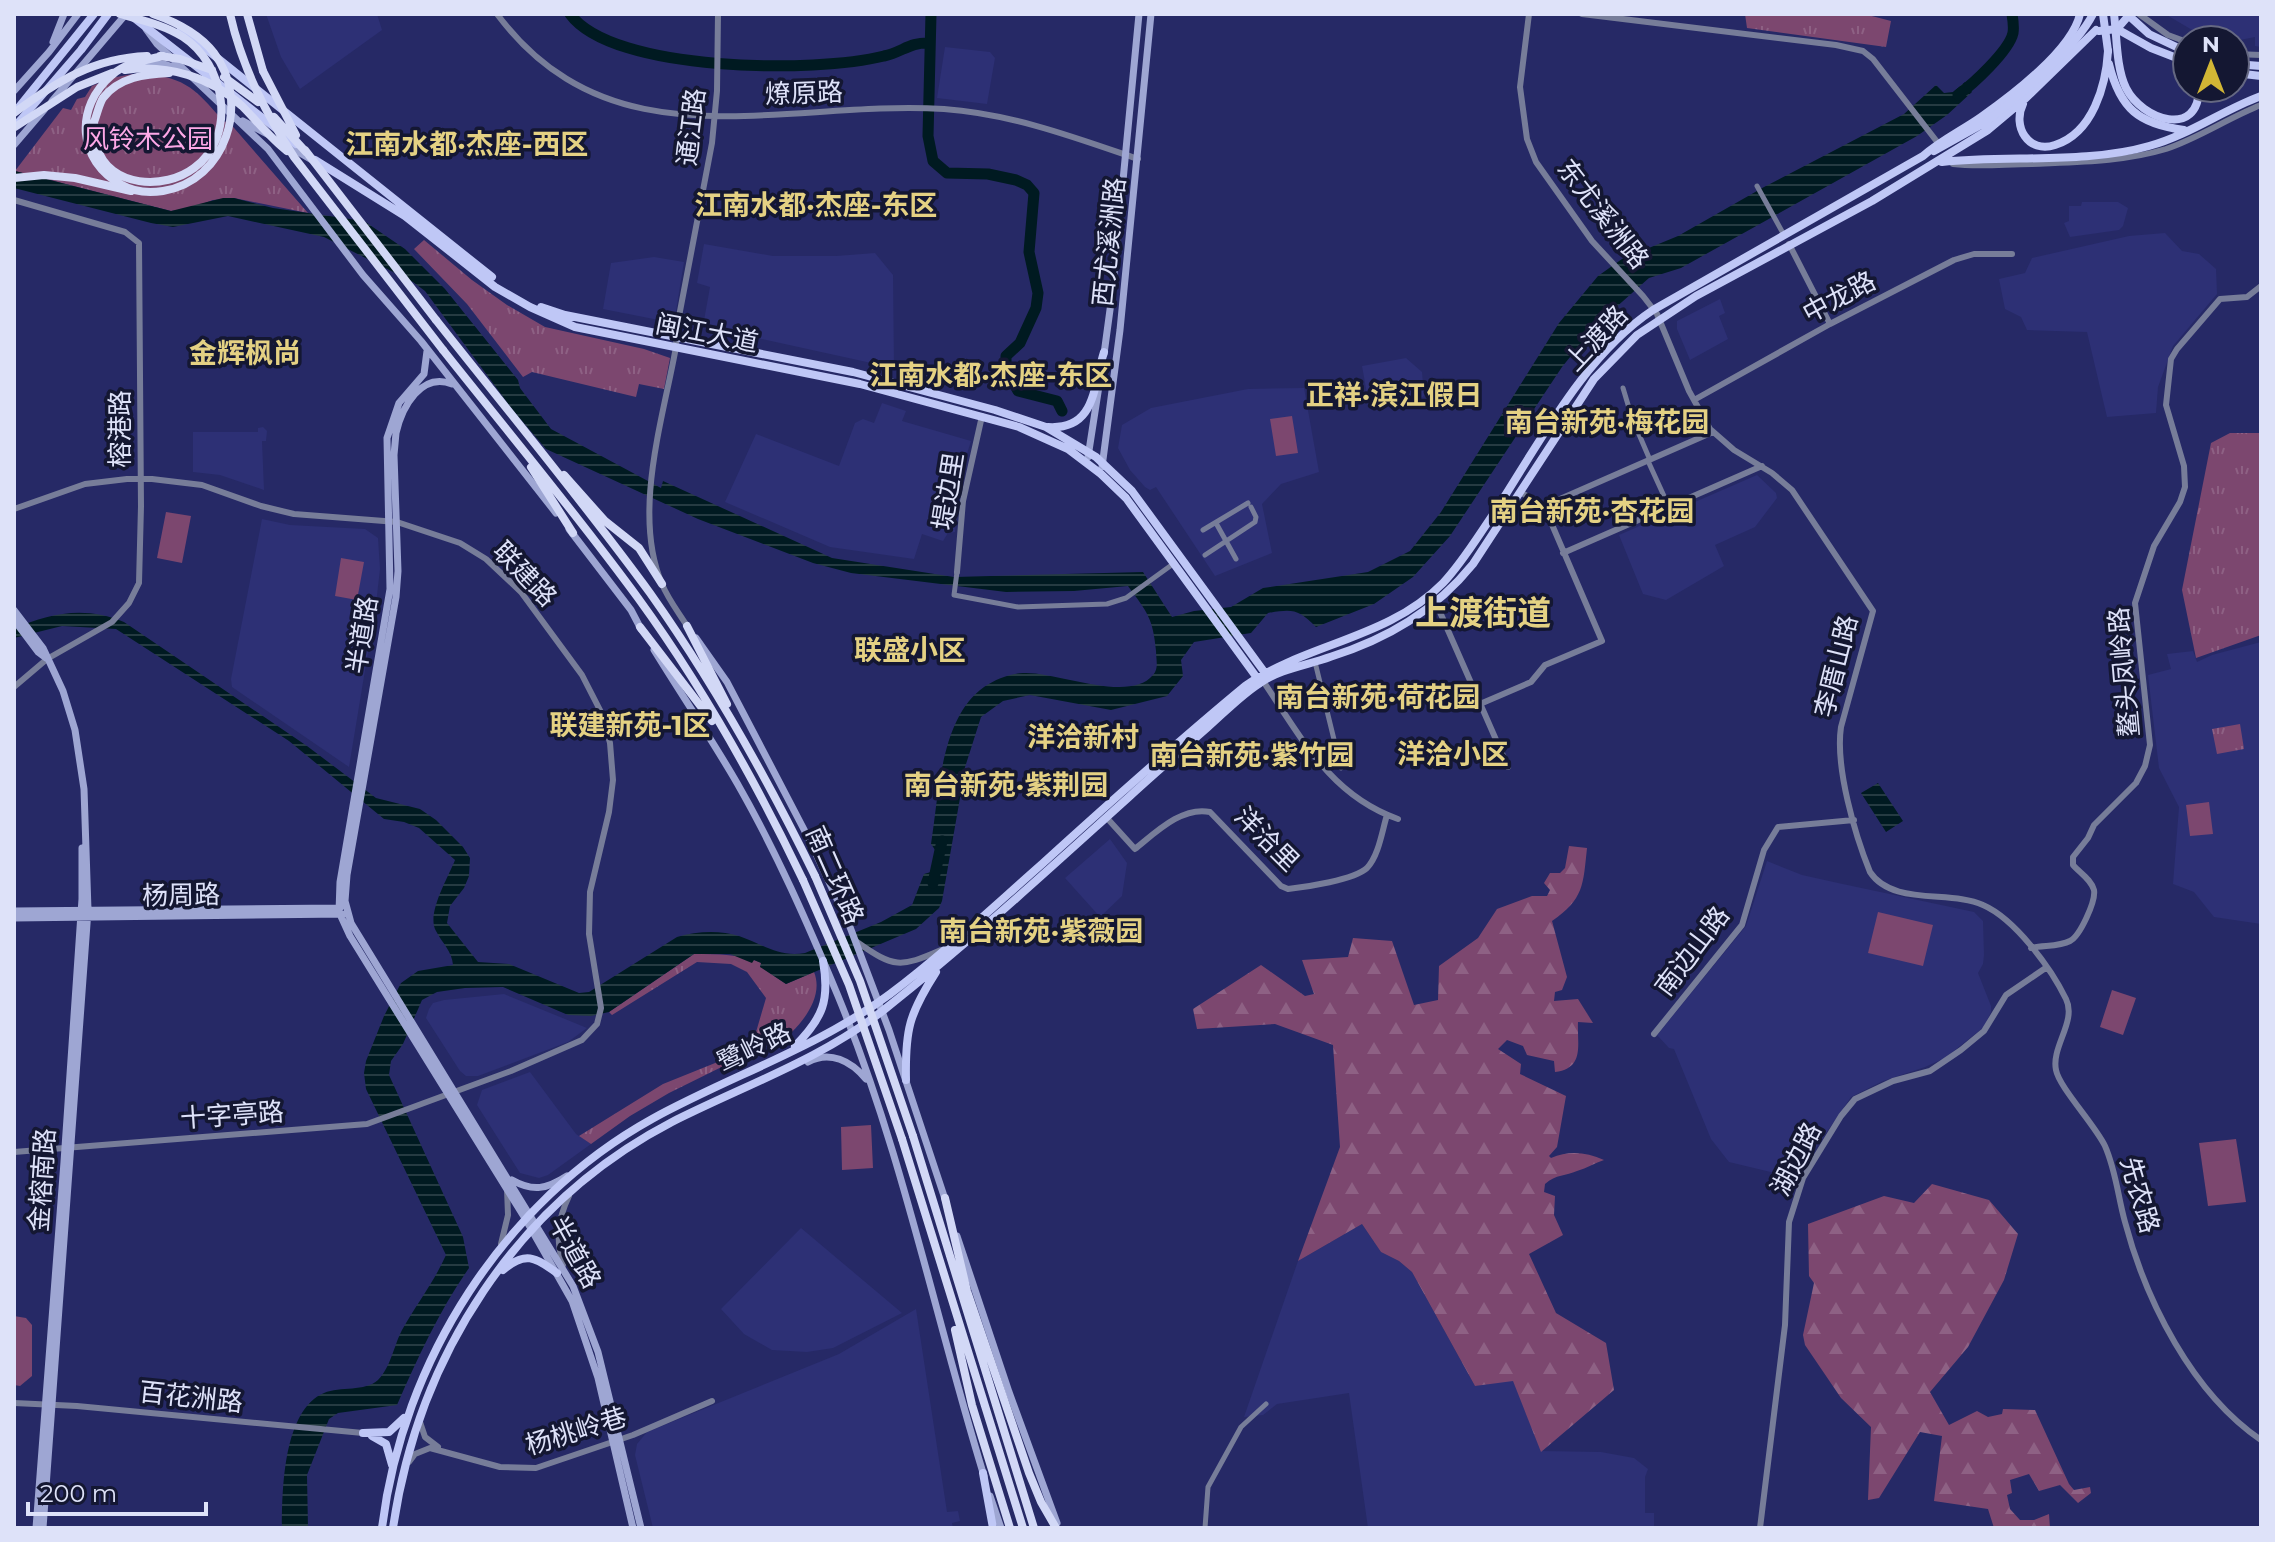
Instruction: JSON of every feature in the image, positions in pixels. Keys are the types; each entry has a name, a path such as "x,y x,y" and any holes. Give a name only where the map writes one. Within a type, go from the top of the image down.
{"highway":[{"path":"120,14 183,37 205,56 218,81 222,107 219,130 210,150 196,167 176,179 150,183 128,179 108,166 97,147 94,122 102,99 120,83 144,74 183,72"},
{"path":"14,178 44,175 75,178 127,191 150,193 179,188 202,175 218,155 227,133 231,108 227,81 214,53 188,29 153,14"},
{"path":"230,14 248,74 294,157"},
{"path":"247,14 271,90 306,152"},
{"path":"14,112 54,84 92,65 129,56 163,56 197,64 230,80 265,108 306,152"},
{"path":"150,193 124,187 102,172 88,150 85,120 94,94 114,73 139,61 163,56"},
{"path":"14,127 96,78 130,69 183,72 225,92 294,157"},
{"name":"南二环路","path":"306,152 649,593 694,658 748,748 815,876 860,981 913,1136 1033,1524"},
{"name":"南二环路","path":"294,157 639,599 737,753 803,880 849,985 902,1139 1022,1525"},
{"path":"532,442 605,521 639,548 662,584"},
{"path":"521,449 573,533"},
{"path":"687,626 748,748"},
{"path":"640,627 737,753"},
{"path":"945,1198 967,1291 1041,1502 1057,1528"},
{"path":"948,1251 967,1291"},
{"path":"942,1270 972,1405 1007,1526"}],"main road":[{"path":"49,52 64,14"},
{"path":"14,91 78,14"},
{"path":"14,112 94,14"},
{"path":"14,127 108,14"},
{"path":"14,145 128,14"},
{"name":"闽江大道","path":"128,14 158,34 323,167 405,216 495,287 530,307 591,331 853,372 1046,427 1088,451 1103,462 1141,503 1239,637 1263,678"},
{"name":"闽江大道","path":"162,14 504,286 533,304 565,315 982,416 1040,435 1087,462 1126,498 1227,637 1263,678"},
{"name":"西尤溪洲路","path":"1087,462 1104,352 1139,14"},
{"name":"西尤溪洲路","path":"1101,474 1138,159 1151,14"},
{"path":"2080,14 2089,26 2103,32 2120,27 2128,14 2149,34 2171,48"},
{"name":"上渡路","path":"1263,678 1388,623 1435,590 1464,559 1591,366 1621,334 1653,310 1923,156 1935,140 1980,117 2051,57 2072,34 2080,14"},
{"path":"1923,156 1986,122 2038,78 2093,14"},
{"path":"2103,14 2114,84 2123,100 2134,113 2161,127 2187,131"},
{"path":"2114,14 2124,82 2140,106 2162,119 2180,119 2192,112 2197,104"},
{"path":"144,26 183,72 268,149 363,275 426,348 573,533 631,610 740,789 776,857 823,961 871,1086 929,1271 943,1336 983,1473 993,1528"},
{"path":"2120,27 2171,55"},
{"name":"上渡路","path":"1263,678 1384,637 1436,603 1473,564 1599,373 1631,339 1659,319 1789,244 1872,201 1988,130 2096,30"},
{"path":"2025,99 2018,122 2024,137 2042,146 2061,143 2089,117 2105,80 2108,51"},
{"path":"2166,52 2171,54"},
{"path":"75,75 104,66 137,62 164,64 183,72"},
{"path":"1937,162 2121,152 2148,146 2187,131 2261,96"},
{"path":"234,116 323,167"},
{"name":"半道路","path":"426,348 424,374 399,403 389,427 387,443 396,597 343,911 408,1031 510,1179 560,1269 588,1346 641,1528"},
{"path":"1046,427 1069,426 1084,416 1090,406 1104,352"},
{"name":"半道路","path":"393,522 394,444 401,417 410,400 424,386 440,381 454,385"},
{"name":"金榕南路","path":"14,610 39,641 63,691 79,746 84,834 84,913 68,1147 36,1528"},
{"path":"14,620 47,659"},
{"path":"687,626 727,682 810,841 857,942 1057,1528"},
{"name":"鹭岭路","path":"393,1528 398,1495 419,1415 455,1336 490,1280 534,1227 571,1192 649,1135 779,1071 852,1032 882,1011 941,964 1263,678"},
{"name":"鹭岭路","path":"382,1528 393,1471 414,1399 451,1321 497,1254 579,1168 648,1121 786,1054 879,1001 951,945 1203,721 1263,678"},
{"name":"杨周路","path":"14,911 343,911"},
{"name":"杨周路","path":"14,918 84,913"},
{"name":"半道路","path":"353,934 395,992 507,1189 529,1217"},
{"path":"786,1054 811,1029 823,1008 827,990 823,961"},
{"path":"906,1080 910,1019 941,964"},
{"path":"779,1071 795,1068 818,1057 831,1057 853,1065 871,1086"},
{"path":"510,1179 539,1189 555,1184 579,1168"},
{"path":"490,1280 513,1262 527,1257 560,1269"},
{"path":"363,1433 381,1434 393,1430 402,1421 414,1399"},
{"name":"金榕南路","path":"43,1528 48,1404"},
{"path":"363,1433 386,1444 393,1471"},
{"name":"半道路","path":"617,1440 633,1528"},
{"path":"983,1473 1007,1526"}],"street":[{"name":"燎原路","path":"497,14 517,38 544,62 599,96 655,112 715,117 940,109 1015,119 1138,159"},
{"name":"通江路","path":"687,626 662,584 650,540 649,496 715,117 718,14"},
{"name":"东尤溪洲路","path":"1529,14 1520,77 1527,139 1536,162 1608,259 1653,310"},
{"path":"1582,14 1852,48 1868,54 1935,140"},
{"path":"2139,14 2171,36"},
{"path":"1937,162 1976,166 2115,160 2187,141 2261,105"},
{"path":"1757,186 1784,235"},
{"name":"榕港路","path":"14,200 125,232 139,243 140,478 140,565 139,583 134,594 112,622 47,659 14,687"},
{"path":"1789,244 1830,324"},
{"name":"中龙路","path":"1694,400 1830,324 1962,256 2012,254"},
{"name":"鳌头凤岭路","path":"2031,948 2065,943 2077,936 2088,916 2094,893 2088,879 2073,865 2073,857 2093,827 2136,783 2150,752 2135,603 2154,546 2180,502 2185,487 2184,466 2166,401 2173,355 2220,299 2247,297 2261,286"},
{"name":"李厝山路","path":"1653,310 1694,400 1713,432 1730,447 1780,479 1795,495 1873,611 1840,739 1843,774 1868,870 1879,883 1891,889 1982,904 2013,925 2031,948"},
{"path":"1623,388 1632,418 1669,507"},
{"name":"堤边里","path":"957,572 963,501 982,416"},
{"path":"1544,506 1713,432"},
{"path":"1563,553 1762,466"},
{"name":"联建路","path":"14,509 75,487 140,478 202,485 268,509 393,522 460,543 501,571 532,604 582,675 596,700 608,736 613,771 609,812 590,892 589,934 602,997 601,1015 594,1029 577,1043 452,1094"},
{"path":"1480,704 1531,682 1545,665 1602,641 1544,506 1520,492"},
{"path":"1203,530 1250,505 1256,517 1255,522 1205,555"},
{"path":"1216,523 1236,559"},
{"path":"957,572 954,595 1028,608 1107,604 1126,598 1173,564"},
{"path":"1436,603 1508,767"},
{"path":"1315,662 1341,768"},
{"path":"1263,678 1338,784 1359,801 1398,819"},
{"name":"洋洽里","path":"1106,817 1135,849 1184,815 1200,810 1210,812 1281,886 1288,889 1353,876 1366,868 1379,843 1387,815"},
{"name":"南边山路","path":"1654,1034 1742,925 1764,850 1778,827 1854,820"},
{"path":"857,942 890,961 911,963 951,945"},
{"name":"先农路","path":"2031,948 2047,967 2068,1004 2068,1016 2056,1058 2057,1074 2096,1129 2106,1149 2117,1181 2126,1227 2160,1318 2214,1396 2261,1440"},
{"name":"湖边路","path":"1760,1528 1785,1325 1789,1222 1803,1178 1855,1099 1893,1081 1930,1071 1952,1056 1984,1031 2008,993 2047,967"},
{"name":"十字亭路","path":"14,1152 355,1126 378,1121 452,1094"},
{"path":"497,1254 507,1226 507,1189"},
{"path":"560,1269 558,1225 571,1192"},
{"name":"杨桃岭巷","path":"449,1452 500,1467 527,1469 549,1465 712,1401"},
{"name":"百花洲路","path":"14,1403 363,1433"},
{"path":"1205,1528 1208,1487 1241,1427 1266,1404"},
{"path":"419,1415 425,1437 449,1452"},
{"path":"398,1495 409,1460 415,1454 427,1448 449,1452"}],"shaded area":[{"path":"266,14 377,14 382,30 300,89 281,57"},
{"path":"2165,14 2261,14 2261,47 2255,46 2255,37 2251,38 2251,24 2182,24"},
{"path":"945,47 990,52 995,58 987,104 937,98"},
{"path":"2082,202 2118,202 2128,208 2119,230 2070,237 2064,223 2069,221 2069,206 2081,206"},
{"path":"2165,233 2182,251 2199,254 2216,269 2217,294 2173,346 2158,387 2156,413 2107,417 2087,332 2027,330 2021,317 2005,309 1999,279 2025,273 2032,258 2129,236"},
{"path":"704,244 773,256 875,253 893,275 894,368 703,326 710,287 697,283"},
{"path":"654,257 684,262 674,323 603,309 611,263"},
{"path":"1720,299 1725,313 1719,316 1728,339 1690,360 1677,329 1677,321"},
{"path":"1406,358 1422,372 1424,396 1403,409 1399,388 1367,394 1362,366"},
{"path":"1304,388 1319,472 1281,484 1262,504 1272,553 1215,576 1156,487 1150,490 1145,487 1130,470 1118,448 1122,425 1151,408 1248,389"},
{"path":"882,403 906,411 902,421 971,441 953,498 958,503 955,532 948,533 943,541 922,534 914,559 830,547 725,502 756,434 839,466 855,423 863,419 874,423"},
{"path":"263,427 267,431 266,441 262,441 264,490 220,475 193,472 193,432 258,432 258,428"},
{"path":"1757,475 1776,493 1777,498 1755,527 1715,545 1724,566 1666,600 1643,594 1619,535"},
{"path":"262,519 290,525 365,529 378,538 380,569 376,604 349,767 232,687"},
{"path":"2261,642 2261,924 2214,917 2194,892 2173,884 2179,807 2159,768 2148,675 2171,669 2167,654 2193,651 2197,662"},
{"path":"1110,839 1127,863 1122,896 1100,917 1065,878"},
{"path":"1767,861 1802,875 1974,912 1983,921 1984,955 1978,973 1991,1006 1984,1027 1945,1058 1883,1081 1851,1097 1795,1178 1729,1162 1711,1139 1674,1049 1669,1048 1657,1035 1746,926"},
{"path":"504,994 587,1028 568,1042 478,1076 466,1076 426,1018 429,1009 433,1003 444,1000"},
{"path":"530,1072 576,1134 591,1144 548,1175 539,1178 520,1173 477,1105 482,1090"},
{"path":"1362,1224 1381,1252 1412,1272 1475,1386 1513,1380 1541,1451 1601,1452 1634,1458 1648,1469 1645,1477 1645,1513 1654,1513 1654,1528 1368,1528 1349,1393 1277,1404 1263,1415 1244,1417 1298,1261"},
{"path":"801,1228 902,1313 833,1348 807,1352 772,1350 744,1334 721,1309"},
{"path":"916,1309 947,1512 958,1511 960,1521 952,1523 953,1528 653,1528 635,1455 637,1444 647,1432 839,1354"}],"green space":[{"path":"1745,14 1864,14 1891,21 1886,47 1747,28"},
{"name":"风铃木公园","path":"133,74 176,80 195,91 224,122 228,121 308,213 234,198 171,211 15,171 63,108 71,110 77,99 85,97 92,86"},
{"path":"424,240 472,280 545,327 644,349 670,358 664,389 639,384 636,397 532,372 523,377 467,304 414,249"},
{"path":"1292,416 1298,453 1276,456 1270,419"},
{"path":"2230,433 2261,433 2261,635 2196,658 2182,590 2211,443"},
{"path":"166,512 191,516 182,563 157,558"},
{"path":"341,558 364,562 357,600 335,596"},
{"path":"2240,724 2244,749 2217,754 2212,729"},
{"path":"2209,802 2213,834 2190,836 2186,805"},
{"path":"1569,846 1587,848 1580,890 1570,906 1552,921 1567,977 1562,990 1555,992 1554,1001 1578,999 1593,1023 1578,1022 1577,1054 1565,1070 1555,1072 1554,1061 1527,1055 1523,1046 1507,1040 1498,1049 1521,1064 1520,1074 1566,1096 1557,1147 1549,1156 1578,1153 1604,1160 1545,1184 1544,1192 1555,1196 1554,1215 1563,1235 1529,1254 1556,1313 1606,1343 1614,1390 1541,1452 1513,1381 1475,1386 1412,1272 1381,1252 1362,1224 1298,1261 1340,1147 1333,1045 1275,1024 1197,1029 1193,1009 1261,965 1305,996 1314,994 1302,960 1348,957 1353,938 1392,941 1414,1005 1438,1000 1439,966 1478,938 1497,909 1532,896 1547,896 1550,890 1544,883 1550,873 1560,873 1565,868"},
{"path":"1878,912 1933,925 1923,966 1868,953"},
{"path":"694,954 729,955 754,960 786,984 814,972 816,989 812,1005 792,1032 669,1093 591,1144 579,1136 663,1084 740,1053 754,1039 766,998 747,972 731,964 697,962 612,1015 609,1012"},
{"path":"2112,990 2136,998 2123,1035 2100,1027"},
{"path":"871,1125 873,1168 842,1170 841,1127"},
{"path":"2236,1139 2246,1202 2208,1206 2199,1143"},
{"path":"1932,1184 1989,1200 2018,1234 2004,1280 1968,1347 1930,1392 1949,1425 1977,1411 1988,1417 2002,1414 2003,1409 2035,1410 2069,1484 2074,1490 2090,1487 2091,1493 2078,1503 2060,1485 2039,1491 2029,1474 2010,1480 2012,1493 2007,1495 2010,1509 2020,1520 2034,1520 2049,1514 2050,1528 1994,1528 1988,1509 1934,1501 1942,1436 1920,1432 1879,1498 1868,1500 1871,1427 1841,1398 1805,1345 1803,1335 1814,1283 1809,1276 1808,1224 1884,1196 1914,1203"},
{"path":"14,1316 26,1318 32,1325 32,1376 20,1386 14,1385"}],"water":[{"path":"1965,82 1972,92 1917,136 1681,268 1649,278 1596,325 1562,367 1450,536 1413,577 1374,604 1316,627 1295,612 1268,613 1251,633 1194,642 1181,660 1183,676 1167,696 1111,710 1030,695 1003,701 981,717 960,783 942,901 939,908 916,929 786,984 754,960 752,963 730,954 694,954 609,1012 591,1016 568,1015 503,987 437,992 422,1000 403,1044 391,1061 389,1075 463,1237 469,1268 421,1352 397,1405 338,1413 329,1419 307,1475 308,1528 282,1528 284,1474 300,1416 310,1402 324,1393 366,1386 378,1380 402,1330 446,1255 366,1089 364,1073 384,1016 401,983 418,971 453,965 449,951 436,931 434,915 455,860 419,828 384,819 289,741 116,629 62,626 14,638 14,629 41,618 69,613 96,614 124,622 307,746 376,798 420,809 436,820 470,858 469,876 450,906 447,923 478,962 509,964 579,993 589,992 677,937 700,932 724,933 787,954 805,953 881,922 912,905 924,874 941,869 942,860 931,844 940,781 950,737 969,701 993,682 1023,673 1110,687 1142,683 1156,670 1153,631 1144,609 1128,586 1006,592 851,573 813,563 698,519 546,449 512,409 425,291 413,282 324,237 228,216 173,227 151,223 14,188 15,171 171,211 234,198 273,208 364,221 405,249 445,289 518,380 520,388 551,429 661,488 663,481 832,558 954,577 1143,572 1172,617 1231,607 1263,588 1368,572 1410,551 1441,512 1559,323 1598,276 1622,259 1678,236 1904,114 1936,85 1944,93 1953,92"},
{"path":"1878,783 1903,821 1886,832 1861,793"}],"waterway":[{"path":"570,14 593,33 628,48 718,64 813,65 891,54 917,44 930,43"},
{"path":"931,14 928,136 933,161 947,173 988,174 1016,180 1034,193 1029,252 1038,293 1036,308 1020,343 1006,356 1006,367 1018,391 1057,401 1062,411"},
{"path":"1958,95 2005,49 2013,33 2012,14"},
{"path":"933,883 942,841"}],"district":[{"name":"江南水都·杰座-西区","path":"467,144"},
{"name":"江南水都·杰座-东区","path":"816,205"},
{"name":"金辉枫尚","path":"245,353"},
{"name":"江南水都·杰座-东区","path":"991,375"},
{"name":"正祥·滨江假日","path":"1394,395"},
{"name":"南台新苑·梅花园","path":"1607,422"},
{"name":"南台新苑·杏花园","path":"1592,511"},
{"name":"上渡街道","path":"1483,613"},
{"name":"联盛小区","path":"910,650"},
{"name":"南台新苑·荷花园","path":"1378,697"},
{"name":"联建新苑-1区","path":"630,725"},
{"name":"洋洽新村","path":"1083,737"},
{"name":"洋洽小区","path":"1453,754"},
{"name":"南台新苑·紫竹园","path":"1252,755"},
{"name":"南台新苑·紫荆园","path":"1006,785"},
{"name":"南台新苑·紫薇园","path":"1041,931"}]}
